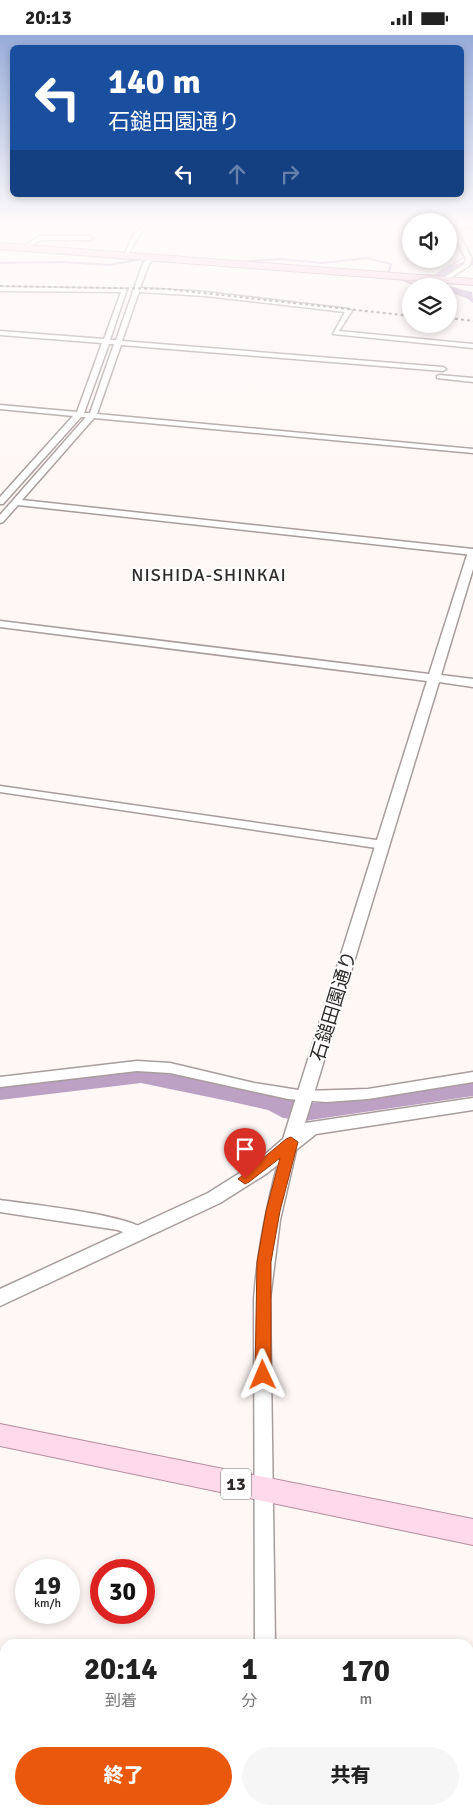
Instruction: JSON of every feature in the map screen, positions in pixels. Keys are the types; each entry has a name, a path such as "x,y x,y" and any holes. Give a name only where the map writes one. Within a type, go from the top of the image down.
{"main road":[{"name":"13","path":"0,1435 473,1532"}],"street":[{"path":"0,501 86,414 113,341 121,307"},
{"path":"0,520 86,414 113,341 129,307"},
{"path":"315,307 349,311 334,333 473,346"},
{"path":"0,333 443,369"},
{"path":"439,377 473,380"},
{"path":"0,407 473,451"},
{"path":"16,502 473,552"},
{"name":"石鎚田園通り","path":"0,1298 214,1198 260,1169 291,1142 307,1096 473,552"},
{"path":"0,625 473,683"},
{"path":"0,789 383,845"},
{"path":"0,1082 137,1066 154,1066 177,1069 285,1094 307,1096 355,1095 473,1077"},
{"path":"265,1639 262,1299 264,1262 271,1219 291,1142 311,1128 473,1104"},
{"path":"0,1206 120,1224 140,1233"}],"shaded area":[{"path":"140,1071 176,1075 311,1103 377,1097 473,1082 473,1096 304,1121 283,1118 268,1110 141,1083 0,1100 0,1086"}],"railway":[{"path":"330,307 402,315"},
{"path":"457,319 473,321"}],"district":[{"name":"NISHIDA-SHINKAI","path":"209,575"}],"route":[{"path":"245,1179 260,1169 291,1142 269,1228 264,1262 262,1299 263,1375"}]}
